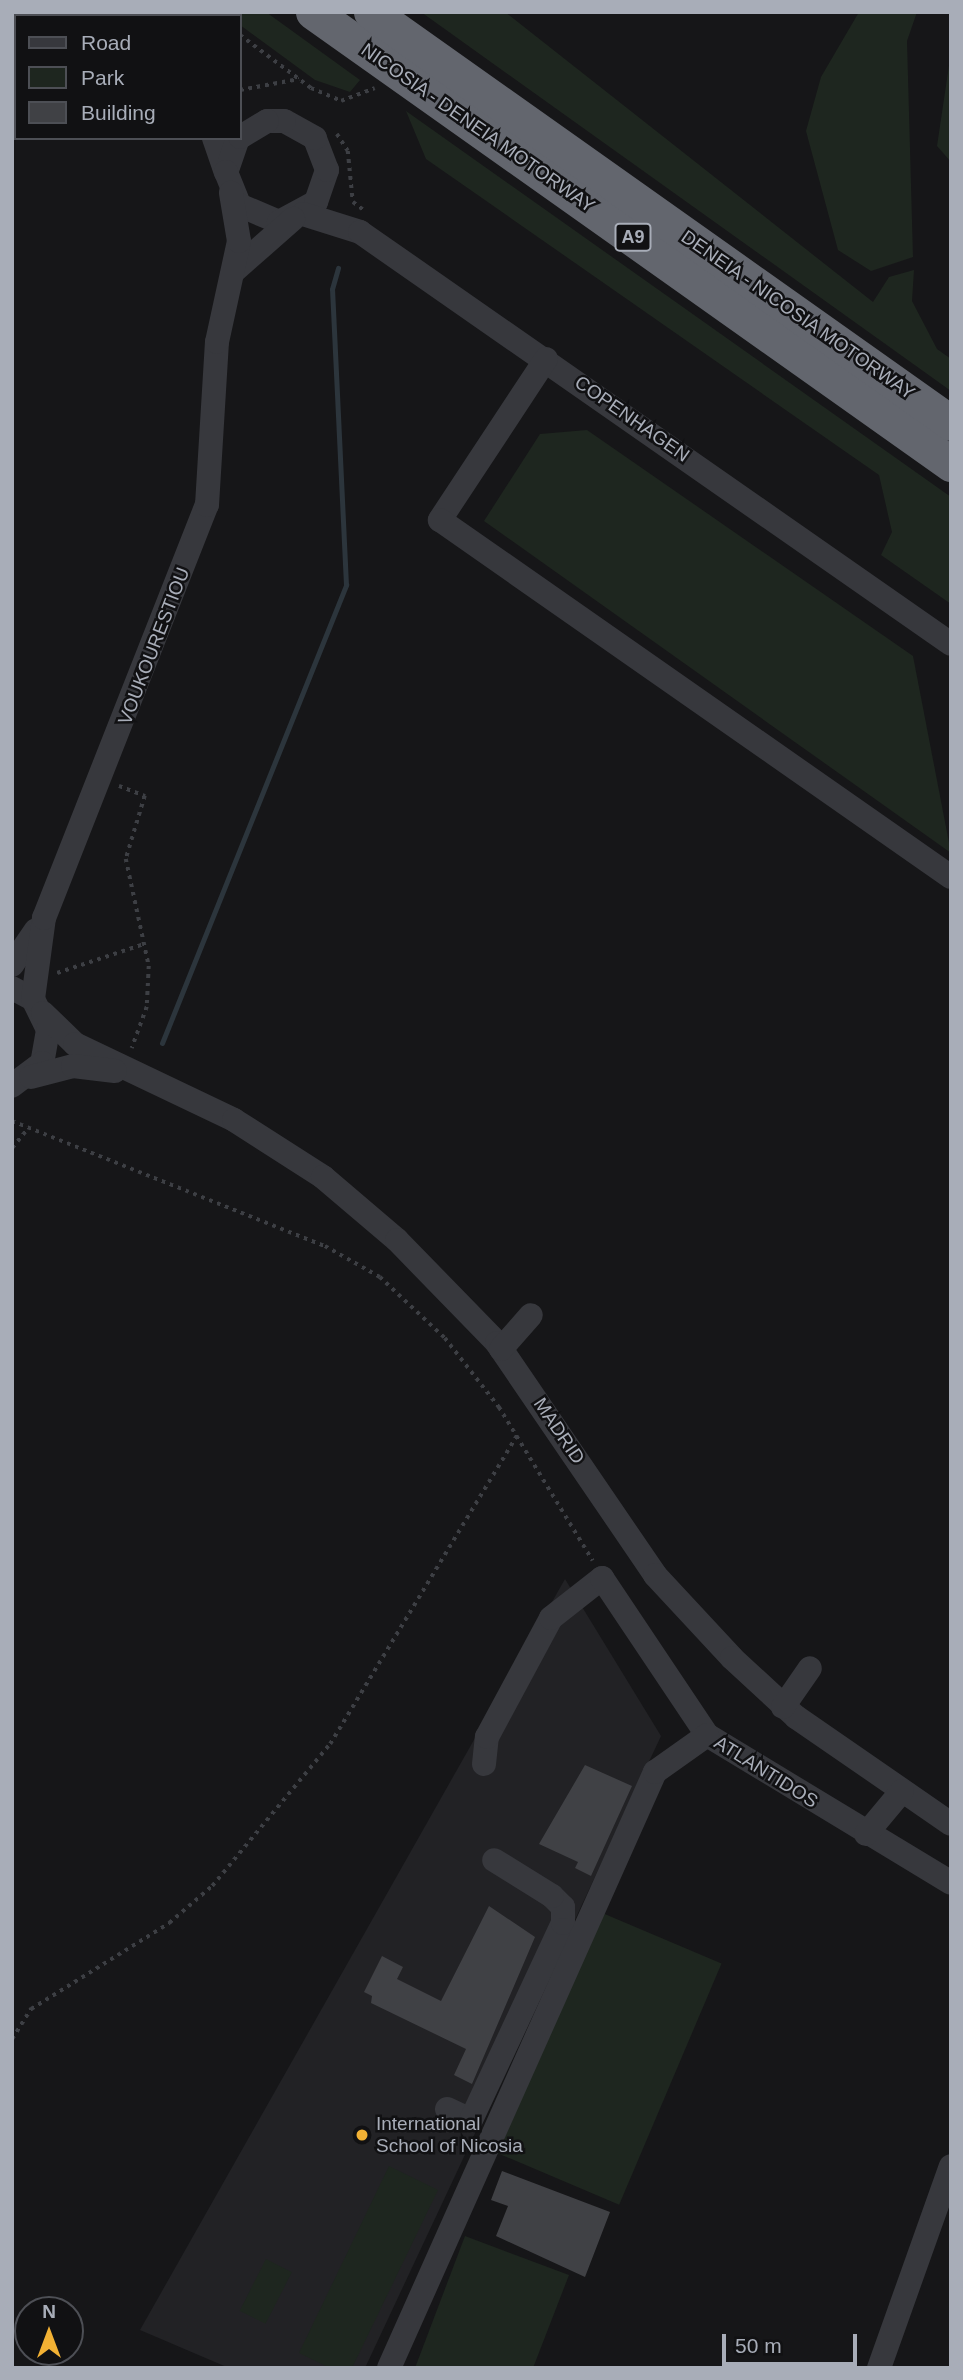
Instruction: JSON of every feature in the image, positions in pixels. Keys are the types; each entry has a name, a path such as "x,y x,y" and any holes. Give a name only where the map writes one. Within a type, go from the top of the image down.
{"highway":[{"name":"NICOSIA - DENEIA MOTORWAY","path":"313,12 951,464"},
{"name":"DENEIA - NICOSIA MOTORWAY","path":"371,12 951,423"}],"street":[{"path":"226,280 256,246 298,216 324,187 327,170 315,138 284,121 267,121 242,135"},
{"path":"215,140 228,182 257,217 298,216"},
{"path":"228,182 238,140"},
{"name":"VOUKOURESTIOU","path":"22,1082 48,1047 29,1000 44,918 207,505 226,280 239,241 228,182"},
{"name":"COPENHAGEN","path":"298,216 360,232 546,359 951,644"},
{"path":"546,359 440,520 951,877"},
{"path":"12,965 44,918"},
{"name":"MADRID","path":"29,1000 75,1044 233,1120 323,1177 397,1240 501,1349 655,1575 783,1707 951,1824"},
{"name":"MADRID","path":"22,1082 73,1066 136,1074"},
{"path":"501,1349 531,1315"},
{"path":"484,1764 486,1737 551,1618 602,1578"},
{"name":"ATLANTIDOS","path":"602,1578 707,1735 866,1834 951,1883"},
{"path":"783,1707 810,1668"},
{"path":"389,2368 655,1772 707,1735"},
{"path":"866,1834 902,1791"},
{"path":"447,2109 471,2120 564,1923 563,1907 552,1896 494,1860"},
{"path":"879,2368 951,2166"}],"path":[{"path":"242,36 299,79 341,101 366,96 379,84"},
{"path":"242,90 299,79"},
{"path":"334,129 348,151 353,202 374,218"},
{"path":"116,784 145,796 131,825 125,873 144,944 147,1007 131,1049"},
{"path":"51,975 144,944"},
{"path":"12,1121 326,1246 380,1277 445,1338 517,1434 602,1578"},
{"path":"12,1148 28,1128"},
{"path":"12,2039 31,2009 169,1923 220,1875 330,1744 517,1434"}],"shaded area":[{"name":"International School of Nicosia","path":"565,1579 661,1736 365,2368 229,2368 140,2330"}],"green space":[{"path":"222,12 266,12 360,80 350,92 315,80 242,26 242,14"},
{"path":"421,12 505,12 873,302 889,277 914,270 912,301 937,349 951,359 951,391"},
{"path":"859,12 917,12 907,41 913,257 871,271 838,250 806,131 821,77"},
{"path":"951,52 951,162 937,146"},
{"path":"406,111 951,497 951,604 881,555 892,532 879,475 426,159"},
{"path":"587,430 913,656 951,853 484,521 540,434"},
{"path":"600,1912 722,1964 619,2205 498,2153"},
{"path":"389,2166 438,2190 352,2368 330,2368 299,2353"},
{"path":"465,2236 569,2275 533,2368 415,2368"},
{"path":"266,2259 292,2272 266,2324 240,2311"}],"building":[{"path":"585,1765 632,1786 591,1876 575,1868 578,1862 539,1844"},
{"path":"489,1906 535,1937 472,2084 454,2075 466,2049 371,2003 372,1996 364,1992 382,1956 403,1967 397,1979 441,2001"},
{"path":"502,2171 610,2212 585,2277 496,2236 508,2206 491,2200"}],"waterway":[{"path":"162,1043 346,585 332,289 338,268"}],"place":[{"name":"International School of Nicosia","path":"362,2135"}]}
